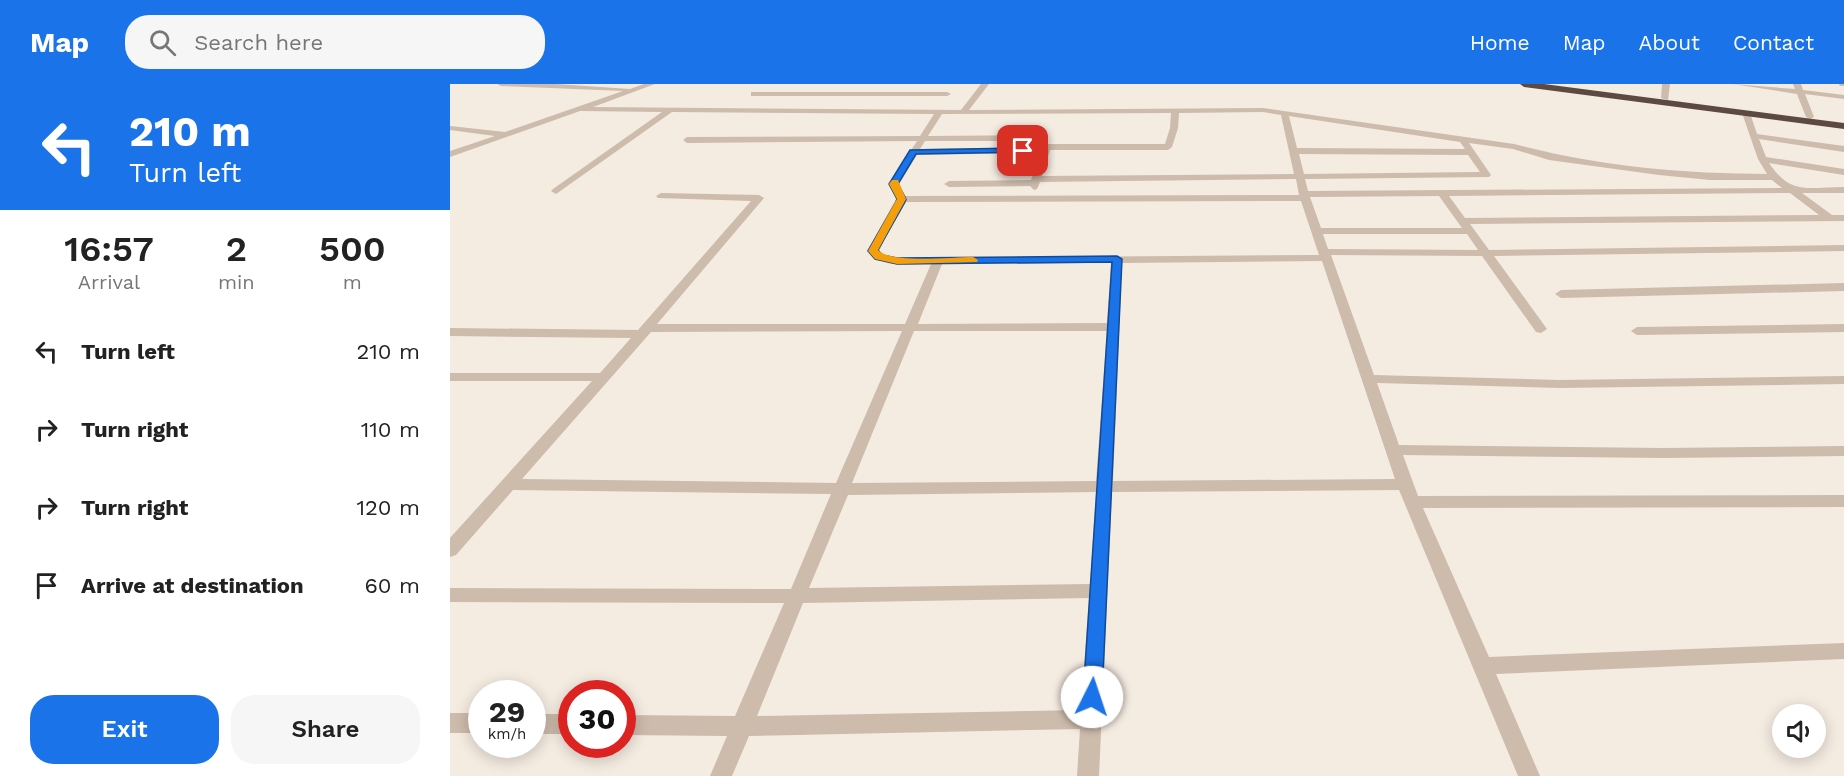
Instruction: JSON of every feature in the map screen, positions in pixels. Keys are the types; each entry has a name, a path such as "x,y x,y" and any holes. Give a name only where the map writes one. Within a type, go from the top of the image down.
{"highway":[{"path":"1524,84 1844,126"},
{"path":"1558,84 1844,121"}],"street":[{"path":"501,84 633,90"},
{"path":"450,154 651,84"},
{"path":"829,111 852,84"},
{"path":"963,112 985,84"},
{"path":"1665,84 1665,98"},
{"path":"1737,84 1799,88 1844,97"},
{"path":"1799,88 1810,117"},
{"path":"753,94 947,94"},
{"path":"578,109 963,112 1263,110 1331,122 1520,148 1549,157 1659,172 1710,177 1774,177"},
{"path":"1030,198 1046,147 1168,147 1174,128 1175,110"},
{"path":"556,191 669,111"},
{"path":"901,199 894,184 940,111"},
{"path":"1284,112 1304,196 1315,231 1392,450 1529,776"},
{"path":"1746,113 1762,159 1774,177 1844,228"},
{"path":"450,128 506,135"},
{"path":"1754,136 1844,149"},
{"path":"687,140 1037,138"},
{"path":"949,184 1486,175 1463,140"},
{"path":"913,152 1045,150"},
{"path":"1293,151 1471,152"},
{"path":"1762,159 1844,172"},
{"path":"901,199 1844,190"},
{"path":"1442,193 1541,329"},
{"path":"450,550 759,198 661,196"},
{"path":"901,199 873,251 879,257 897,261 1844,248"},
{"path":"1462,221 1844,218"},
{"path":"1315,231 1470,231"},
{"path":"1088,776 1117,259"},
{"path":"721,776 938,260"},
{"path":"1561,294 1844,287"},
{"path":"450,332 911,326 1114,327"},
{"path":"1637,331 1844,328"},
{"path":"450,377 603,377"},
{"path":"1368,379 1560,384 1844,380"},
{"path":"1392,450 1664,453 1844,451"},
{"path":"508,484 842,489 1405,484"},
{"path":"1412,502 1844,501"},
{"path":"450,595 796,596 1099,591"},
{"path":"1482,666 1844,651"},
{"path":"636,725 741,726 1091,719"},
{"path":"450,723 468,723"}],"slow traffic":[{"path":"895,181 894,184 901,199 873,251 879,257 897,261 973,260"}],"route":[{"path":"1023,151 913,152 894,184 901,199 900,202 873,251 879,257 897,261 1117,259 1092,697"}]}
